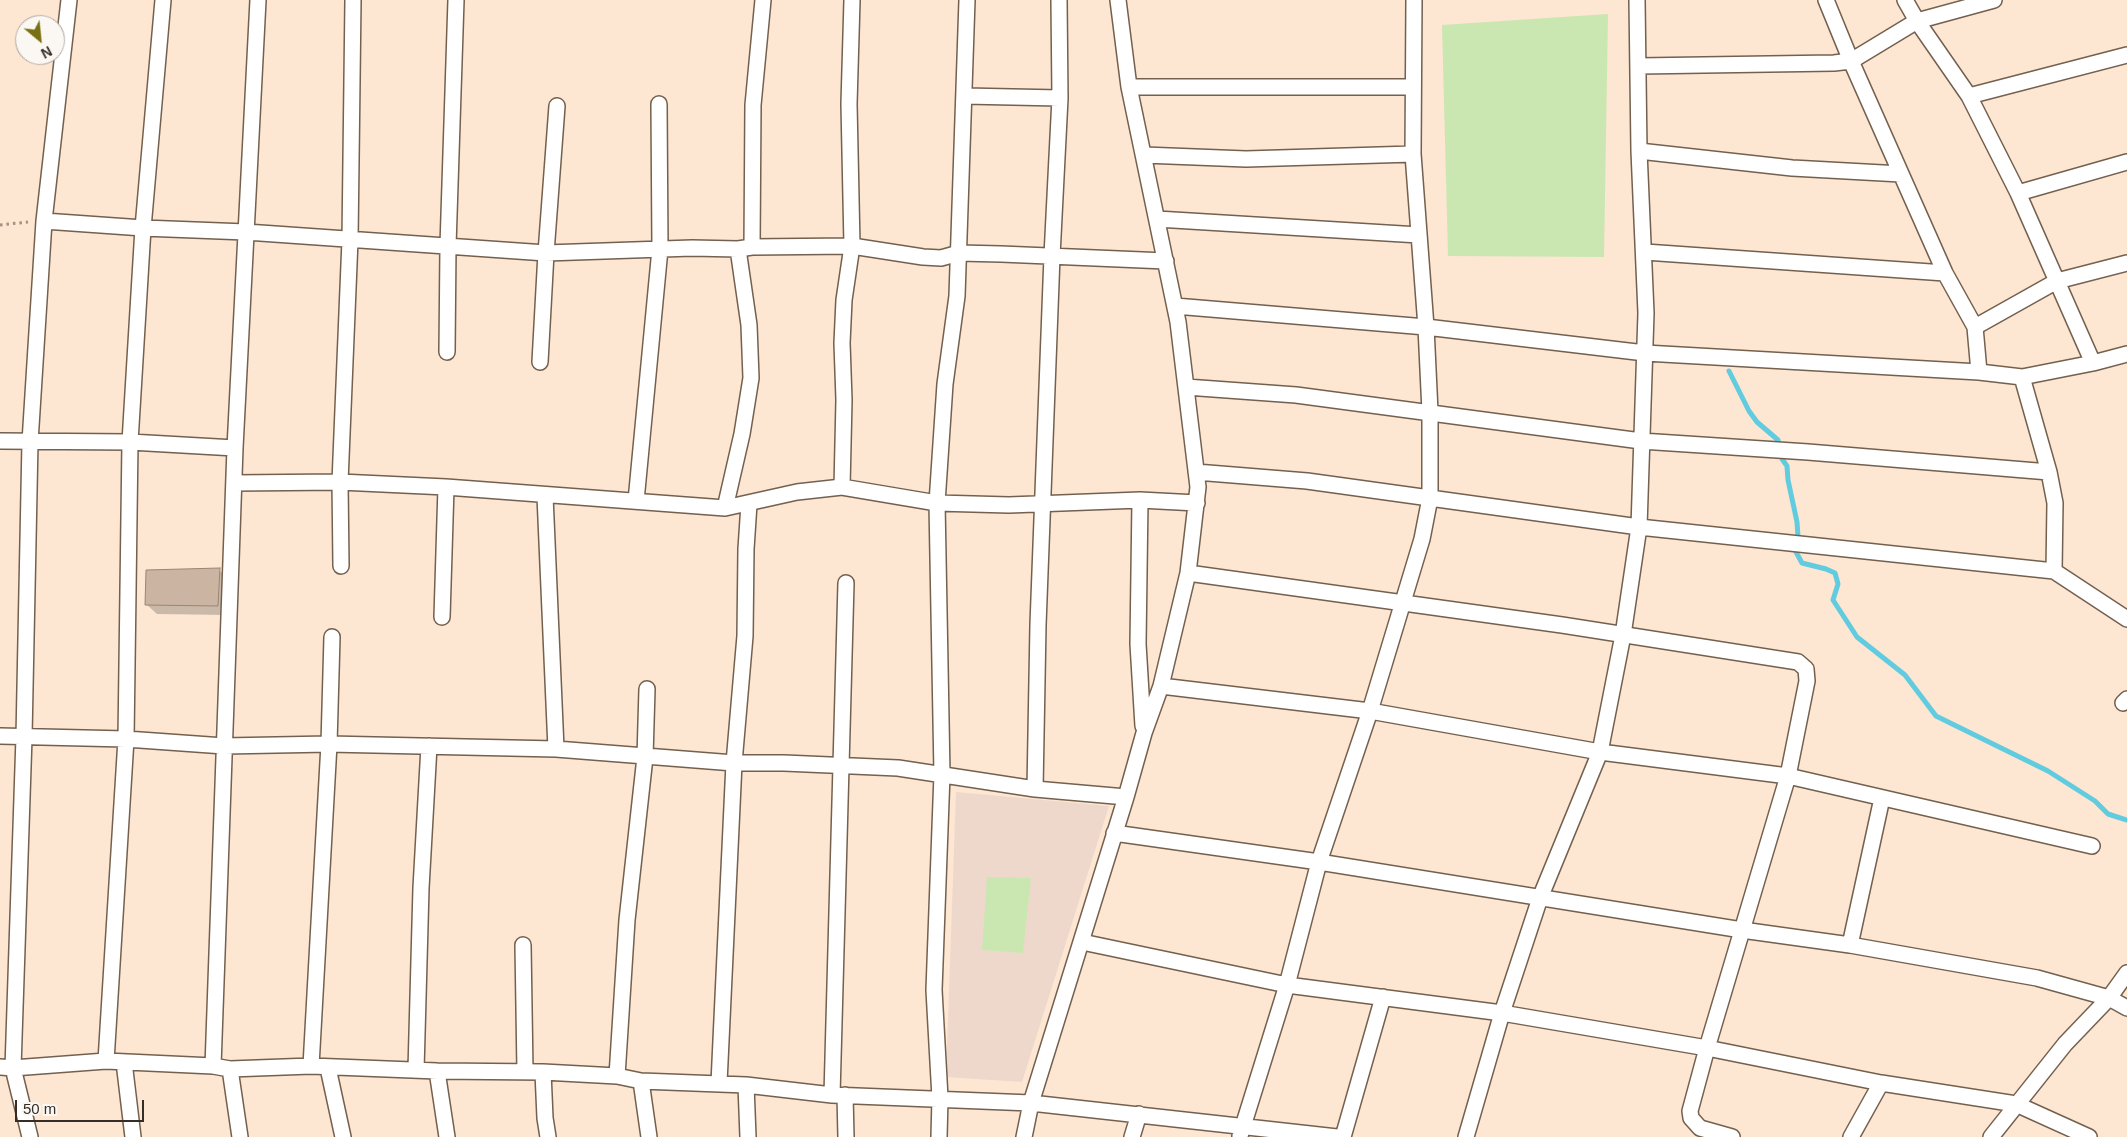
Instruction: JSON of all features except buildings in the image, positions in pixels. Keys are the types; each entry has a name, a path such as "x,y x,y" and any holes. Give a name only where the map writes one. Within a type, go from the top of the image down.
{"street":[{"path":"30,1137 7,1068 24,737 30,442 44,221 69,0"},
{"path":"106,1061 126,739 130,442 143,228 163,0"},
{"path":"212,1066 235,448 258,0"},
{"path":"341,566 340,482 350,240 353,0"},
{"path":"447,352 448,246 456,0"},
{"path":"725,508 742,434 751,378 745,248 752,105 763,0"},
{"path":"842,487 844,400 842,343 844,300 852,246 850,104 852,0"},
{"path":"939,1137 940,1098 934,990 942,774 937,503 945,384 957,296 965,96 966,0"},
{"path":"1034,789 1038,625 1060,98 1059,0"},
{"path":"1024,1137 1031,1104 1082,942 1144,733 1161,686 1188,573 1196,503 1196,472 1175,306 1129,87 1118,0"},
{"path":"1241,1132 1287,985 1319,862 1370,711 1422,539 1430,498 1430,412 1414,154 1412,87 1414,0"},
{"path":"1466,1137 1502,1012 1540,898 1600,752 1623,635 1638,527 1646,313 1645,252 1639,150 1637,0"},
{"path":"1826,0 1945,273 1975,327 1979,372"},
{"path":"1905,0 1917,21 1969,96 2018,193 2093,363"},
{"path":"1639,66 1834,64 1851,61 1917,21 1994,0"},
{"path":"1969,96 2127,55"},
{"path":"1129,87 1412,87"},
{"path":"965,96 1060,98"},
{"path":"636,501 660,249 659,104"},
{"path":"540,362 557,106"},
{"path":"1639,150 1792,168 1901,174"},
{"path":"1144,155 1246,159 1414,154"},
{"path":"2018,193 2127,162"},
{"path":"1157,219 1419,235"},
{"path":"44,221 143,228 246,232 546,253 852,246 941,258 959,253 1166,261"},
{"path":"1645,252 1945,273"},
{"path":"1975,327 2057,281 2127,263"},
{"path":"1175,306 1426,327 1645,353 1979,372 2022,377 2093,363 2127,354"},
{"path":"2022,377 2049,472 2055,503 2054,571"},
{"path":"1186,387 1296,395 1641,441 1808,452 2049,472"},
{"path":"0,441 130,442 235,448"},
{"path":"1196,472 1307,481 1638,527 2054,571 2127,619"},
{"path":"234,483 340,482 446,487 545,496 725,508 797,492 842,487 937,503 1043,504 1140,500 1196,503"},
{"path":"442,617 446,487"},
{"path":"545,496 556,749"},
{"path":"1140,500 1138,644 1144,733"},
{"path":"719,1084 734,763 745,636 746,549 749,504"},
{"path":"1188,573 1403,602 1798,662 1806,670 1807,681 1788,776 1690,1111 1691,1118 1700,1128 1732,1137"},
{"path":"846,582 841,765 839,1095 846,1137"},
{"path":"311,1066 329,744 332,637"},
{"path":"1161,686 1370,711 1600,752 1788,776 2092,846"},
{"path":"616,1076 627,920 645,757 647,689"},
{"path":"0,736 126,739 224,746 329,744 556,749 734,763 898,768 1034,789 1126,797"},
{"path":"416,1070 421,888 429,746"},
{"path":"1850,945 1882,798"},
{"path":"1114,833 1319,862 1742,930 1850,945 2036,978 2109,998 2127,1008"},
{"path":"1082,942 1287,985 1502,1012 1707,1048 1881,1083 2016,1104 2089,1137"},
{"path":"522,945 525,1072"},
{"path":"1990,1137 2065,1044 2109,998 2127,974"},
{"path":"1343,1137 1383,998"},
{"path":"7,1068 106,1061 212,1066 230,1069 311,1066 437,1072 543,1072 616,1076 641,1081 746,1085 839,1095 940,1098 1031,1104 1139,1114 1241,1132 1337,1137"},
{"path":"124,1062 133,1137"},
{"path":"328,1068 343,1137"},
{"path":"230,1069 240,1137"},
{"path":"437,1072 447,1137"},
{"path":"543,1072 548,1137"},
{"path":"641,1081 649,1137"},
{"path":"1851,1137 1881,1083"},
{"path":"746,1085 748,1137"},
{"path":"1132,1137 1139,1114"}],"path":[{"path":"0,225 44,221"}],"shaded area":[{"path":"956,792 1109,806 1022,1082 946,1077"}],"green space":[{"path":"1608,14 1604,257 1448,256 1442,25"},
{"path":"987,877 1031,878 1023,953 982,950"}],"waterway":[{"path":"1729,371 1749,411 1757,422 1778,440 1782,459 1787,466 1797,522 1796,552 1802,563 1835,573 1838,584 1833,600 1857,637 1905,675 1936,716 2048,771 2095,801 2108,814 2127,820"}]}
